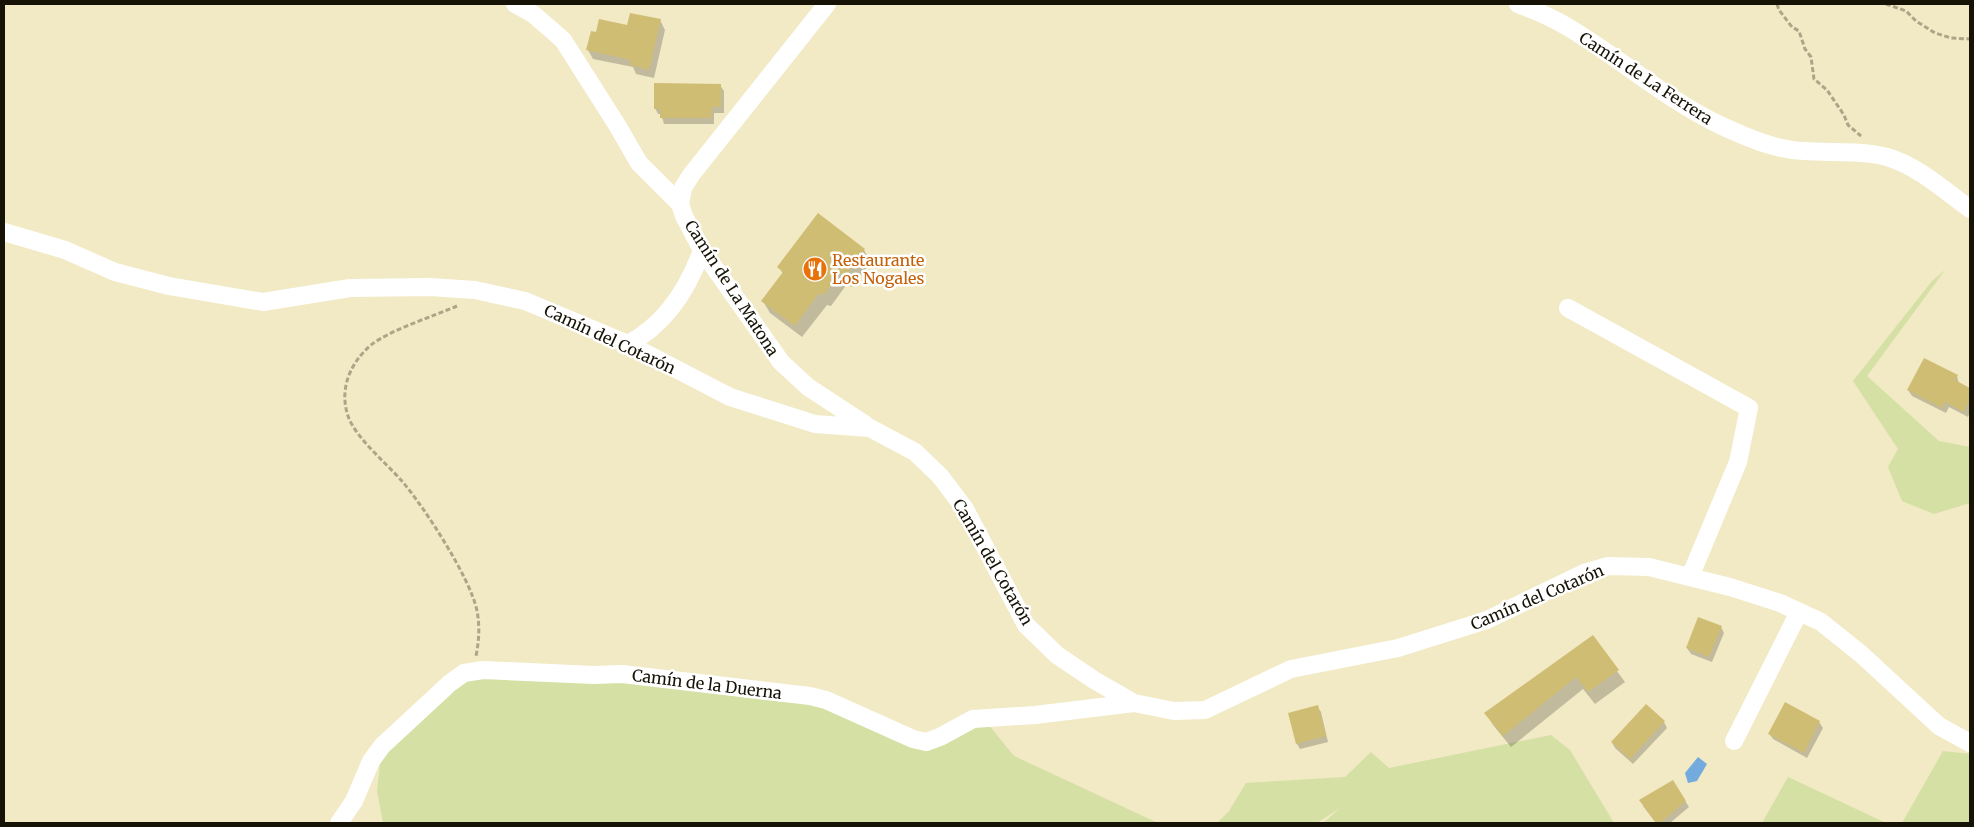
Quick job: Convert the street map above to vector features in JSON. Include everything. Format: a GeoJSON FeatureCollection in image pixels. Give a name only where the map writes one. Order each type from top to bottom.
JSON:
{"type":"FeatureCollection","features":[{"type":"Feature","properties":{"kind":"street"},"geometry":{"type":"LineString","coordinates":[[516,4],[545,23],[563,40],[613,117],[639,163],[680,204]]}},
{"type":"Feature","properties":{"kind":"street","name":"Camín de La Matona"},"geometry":{"type":"LineString","coordinates":[[826,4],[691,175],[683,188],[680,204],[684,216],[702,250],[780,362],[808,387],[870,428]]}},
{"type":"Feature","properties":{"kind":"street","name":"Camín de La Ferrera"},"geometry":{"type":"LineString","coordinates":[[1518,4],[1565,25],[1686,106],[1721,126],[1767,145],[1785,149],[1862,152],[1889,158],[1907,165],[1970,209]]}},
{"type":"Feature","properties":{"kind":"street","name":"Camín del Cotarón"},"geometry":{"type":"LineString","coordinates":[[4,232],[65,250],[116,272],[169,286],[263,302],[350,288],[475,290],[525,301],[628,344],[730,398],[815,424],[870,428],[915,452],[940,476],[965,509],[1026,625],[1057,655],[1094,680],[1134,703],[1174,711],[1205,710],[1291,669],[1398,648],[1487,620],[1584,574],[1608,566],[1649,567],[1772,600],[1821,622],[1861,654],[1939,726],[1970,743]]}},
{"type":"Feature","properties":{"kind":"street"},"geometry":{"type":"LineString","coordinates":[[628,344],[644,335],[674,305],[695,270],[702,250]]}},
{"type":"Feature","properties":{"kind":"street"},"geometry":{"type":"LineString","coordinates":[[1568,308],[1749,408],[1738,462],[1690,577]]}},
{"type":"Feature","properties":{"kind":"street"},"geometry":{"type":"LineString","coordinates":[[1734,741],[1799,612]]}},
{"type":"Feature","properties":{"kind":"street","name":"Camín de la Duerna"},"geometry":{"type":"LineString","coordinates":[[338,823],[354,801],[371,761],[382,746],[450,684],[464,673],[474,671],[594,675],[622,674],[810,696],[826,700],[913,739],[926,742],[940,737],[973,719],[1035,715],[1134,703]]}},
{"type":"Feature","properties":{"kind":"path"},"geometry":{"type":"LineString","coordinates":[[1777,4],[1779,10],[1792,26],[1799,31],[1805,49],[1811,57],[1814,79],[1827,90],[1844,115]]}},
{"type":"Feature","properties":{"kind":"path"},"geometry":{"type":"LineString","coordinates":[[1886,4],[1906,12],[1935,33],[1950,38],[1970,39]]}},
{"type":"Feature","properties":{"kind":"path"},"geometry":{"type":"LineString","coordinates":[[474,671],[479,627],[476,608],[466,580],[430,520],[403,482],[355,430],[348,416],[345,401],[346,378],[357,359],[372,344],[388,335],[460,305],[475,290]]}},
{"type":"Feature","properties":{"kind":"green space"},"geometry":{"type":"Polygon","coordinates":[[[1945,270],[1867,376],[1939,441],[1970,447],[1970,503],[1934,514],[1902,501],[1888,467],[1898,449],[1853,381],[1932,281],[1945,270]]]}},
{"type":"Feature","properties":{"kind":"green space"},"geometry":{"type":"Polygon","coordinates":[[[483,670],[810,696],[926,742],[929,751],[983,718],[1014,756],[1158,823],[383,823],[377,791],[382,746],[450,683],[483,670]]]}},
{"type":"Feature","properties":{"kind":"green space"},"geometry":{"type":"Polygon","coordinates":[[[1551,735],[1570,750],[1614,823],[1323,823],[1340,808],[1317,823],[1217,823],[1229,811],[1246,783],[1345,777],[1371,752],[1389,768],[1551,735]]]}},
{"type":"Feature","properties":{"kind":"green space"},"geometry":{"type":"Polygon","coordinates":[[[1943,751],[1970,754],[1970,823],[1902,823],[1943,751]]]}},
{"type":"Feature","properties":{"kind":"green space"},"geometry":{"type":"Polygon","coordinates":[[[1788,777],[1886,823],[1762,823],[1788,777]]]}},
{"type":"Feature","properties":{"kind":"water"},"geometry":{"type":"Polygon","coordinates":[[[1698,757],[1707,764],[1697,781],[1688,783],[1685,773],[1698,757]]]}},
{"type":"Feature","properties":{"kind":"building"},"geometry":{"type":"Polygon","coordinates":[[[630,13],[661,19],[649,70],[630,65],[631,60],[586,50],[591,31],[596,32],[599,19],[627,25],[630,13]]]}},
{"type":"Feature","properties":{"kind":"building"},"geometry":{"type":"Polygon","coordinates":[[[654,83],[721,84],[721,107],[712,107],[711,118],[660,118],[660,109],[654,109],[654,83]]]}},
{"type":"Feature","properties":{"kind":"building","name":"Restaurante Los Nogales"},"geometry":{"type":"Polygon","coordinates":[[[818,213],[865,249],[845,276],[840,273],[824,295],[819,293],[795,326],[761,301],[783,272],[777,267],[818,213]]]}},
{"type":"Feature","properties":{"kind":"building"},"geometry":{"type":"Polygon","coordinates":[[[1924,358],[1958,375],[1955,380],[1970,388],[1970,400],[1964,412],[1945,402],[1942,408],[1907,390],[1924,358]]]}},
{"type":"Feature","properties":{"kind":"building"},"geometry":{"type":"Polygon","coordinates":[[[1698,617],[1722,626],[1709,657],[1686,648],[1698,617]]]}},
{"type":"Feature","properties":{"kind":"building"},"geometry":{"type":"Polygon","coordinates":[[[1593,635],[1619,670],[1588,692],[1576,677],[1503,736],[1484,713],[1593,635]]]}},
{"type":"Feature","properties":{"kind":"building"},"geometry":{"type":"Polygon","coordinates":[[[1785,702],[1820,721],[1804,753],[1768,734],[1785,702]]]}},
{"type":"Feature","properties":{"kind":"building"},"geometry":{"type":"Polygon","coordinates":[[[1646,704],[1665,721],[1630,759],[1611,742],[1646,704]]]}},
{"type":"Feature","properties":{"kind":"building"},"geometry":{"type":"Polygon","coordinates":[[[1318,705],[1326,736],[1296,744],[1288,713],[1318,705]]]}},
{"type":"Feature","properties":{"kind":"building"},"geometry":{"type":"Polygon","coordinates":[[[1673,780],[1686,801],[1660,823],[1656,823],[1639,800],[1673,780]]]}},
{"type":"Feature","properties":{"kind":"place","name":"Restaurante Los Nogales"},"geometry":{"type":"Point","coordinates":[815,269]}}]}
